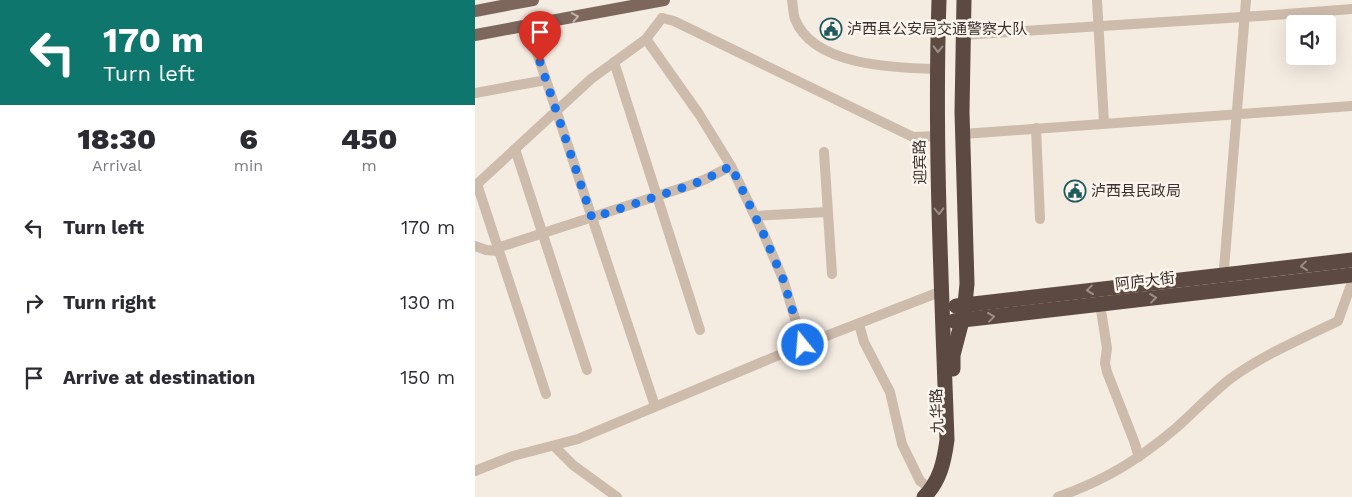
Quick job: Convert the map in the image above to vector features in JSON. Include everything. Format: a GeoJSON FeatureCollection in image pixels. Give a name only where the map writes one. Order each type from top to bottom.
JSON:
{"type":"FeatureCollection","features":[{"type":"Feature","properties":{"kind":"highway","name":"迎宾路"},"geometry":{"type":"LineString","coordinates":[[939,0],[937,136],[943,315]]}},
{"type":"Feature","properties":{"kind":"highway"},"geometry":{"type":"LineString","coordinates":[[962,320],[967,273],[963,134],[964,0]]}},
{"type":"Feature","properties":{"kind":"highway"},"geometry":{"type":"LineString","coordinates":[[943,315],[965,305],[1223,282],[1352,260]]}},
{"type":"Feature","properties":{"kind":"highway","name":"阿庐大街"},"geometry":{"type":"LineString","coordinates":[[943,315],[962,320],[1100,304],[1223,282],[1352,275]]}},
{"type":"Feature","properties":{"kind":"highway","name":"九华路"},"geometry":{"type":"LineString","coordinates":[[931,494],[942,467],[947,440],[943,315]]}},
{"type":"Feature","properties":{"kind":"highway","name":"九华路"},"geometry":{"type":"LineString","coordinates":[[931,494],[947,480],[954,452],[953,355],[962,320]]}},
{"type":"Feature","properties":{"kind":"main road"},"geometry":{"type":"LineString","coordinates":[[475,11],[533,0]]}},
{"type":"Feature","properties":{"kind":"main road"},"geometry":{"type":"LineString","coordinates":[[475,35],[661,1]]}},
{"type":"Feature","properties":{"kind":"street"},"geometry":{"type":"LineString","coordinates":[[792,0],[794,17],[797,24],[815,45],[842,57],[860,62],[902,68],[937,69]]}},
{"type":"Feature","properties":{"kind":"street"},"geometry":{"type":"LineString","coordinates":[[1097,0],[1104,123]]}},
{"type":"Feature","properties":{"kind":"street"},"geometry":{"type":"LineString","coordinates":[[1223,282],[1246,0]]}},
{"type":"Feature","properties":{"kind":"street"},"geometry":{"type":"LineString","coordinates":[[546,394],[476,185],[591,79],[646,39],[662,18],[661,1]]}},
{"type":"Feature","properties":{"kind":"street"},"geometry":{"type":"LineString","coordinates":[[963,35],[1352,9]]}},
{"type":"Feature","properties":{"kind":"street"},"geometry":{"type":"LineString","coordinates":[[662,18],[674,21],[913,137],[937,136]]}},
{"type":"Feature","properties":{"kind":"street"},"geometry":{"type":"LineString","coordinates":[[528,26],[655,406]]}},
{"type":"Feature","properties":{"kind":"street"},"geometry":{"type":"LineString","coordinates":[[646,39],[708,127],[731,166],[783,279],[803,345]]}},
{"type":"Feature","properties":{"kind":"street"},"geometry":{"type":"LineString","coordinates":[[614,62],[700,330]]}},
{"type":"Feature","properties":{"kind":"street"},"geometry":{"type":"LineString","coordinates":[[475,92],[546,80]]}},
{"type":"Feature","properties":{"kind":"street"},"geometry":{"type":"LineString","coordinates":[[963,134],[1352,106]]}},
{"type":"Feature","properties":{"kind":"street"},"geometry":{"type":"LineString","coordinates":[[1036,128],[1039,219]]}},
{"type":"Feature","properties":{"kind":"street"},"geometry":{"type":"LineString","coordinates":[[515,149],[587,370]]}},
{"type":"Feature","properties":{"kind":"street"},"geometry":{"type":"LineString","coordinates":[[824,152],[832,274]]}},
{"type":"Feature","properties":{"kind":"street"},"geometry":{"type":"LineString","coordinates":[[475,246],[486,250],[497,250],[658,197],[699,182],[731,166]]}},
{"type":"Feature","properties":{"kind":"street"},"geometry":{"type":"LineString","coordinates":[[755,216],[827,212]]}},
{"type":"Feature","properties":{"kind":"street"},"geometry":{"type":"LineString","coordinates":[[1058,497],[1098,481],[1139,457],[1243,370],[1338,321],[1352,282]]}},
{"type":"Feature","properties":{"kind":"street"},"geometry":{"type":"LineString","coordinates":[[475,471],[513,456],[578,439],[803,345],[942,292]]}},
{"type":"Feature","properties":{"kind":"street"},"geometry":{"type":"LineString","coordinates":[[1100,304],[1107,348],[1105,363],[1107,372],[1139,457]]}},
{"type":"Feature","properties":{"kind":"street"},"geometry":{"type":"LineString","coordinates":[[859,324],[864,342],[890,392],[902,444],[920,481],[931,494]]}},
{"type":"Feature","properties":{"kind":"street"},"geometry":{"type":"LineString","coordinates":[[553,446],[573,465],[617,497]]}},
{"type":"Feature","properties":{"kind":"place","name":"泸西县公安局交通警察大队"},"geometry":{"type":"Point","coordinates":[831,29]}},
{"type":"Feature","properties":{"kind":"place","name":"泸西县民政局"},"geometry":{"type":"Point","coordinates":[1075,191]}},
{"type":"Feature","properties":{"kind":"route"},"geometry":{"type":"LineString","coordinates":[[540,62],[592,218],[691,185],[731,166],[783,279],[803,345]]}}]}
